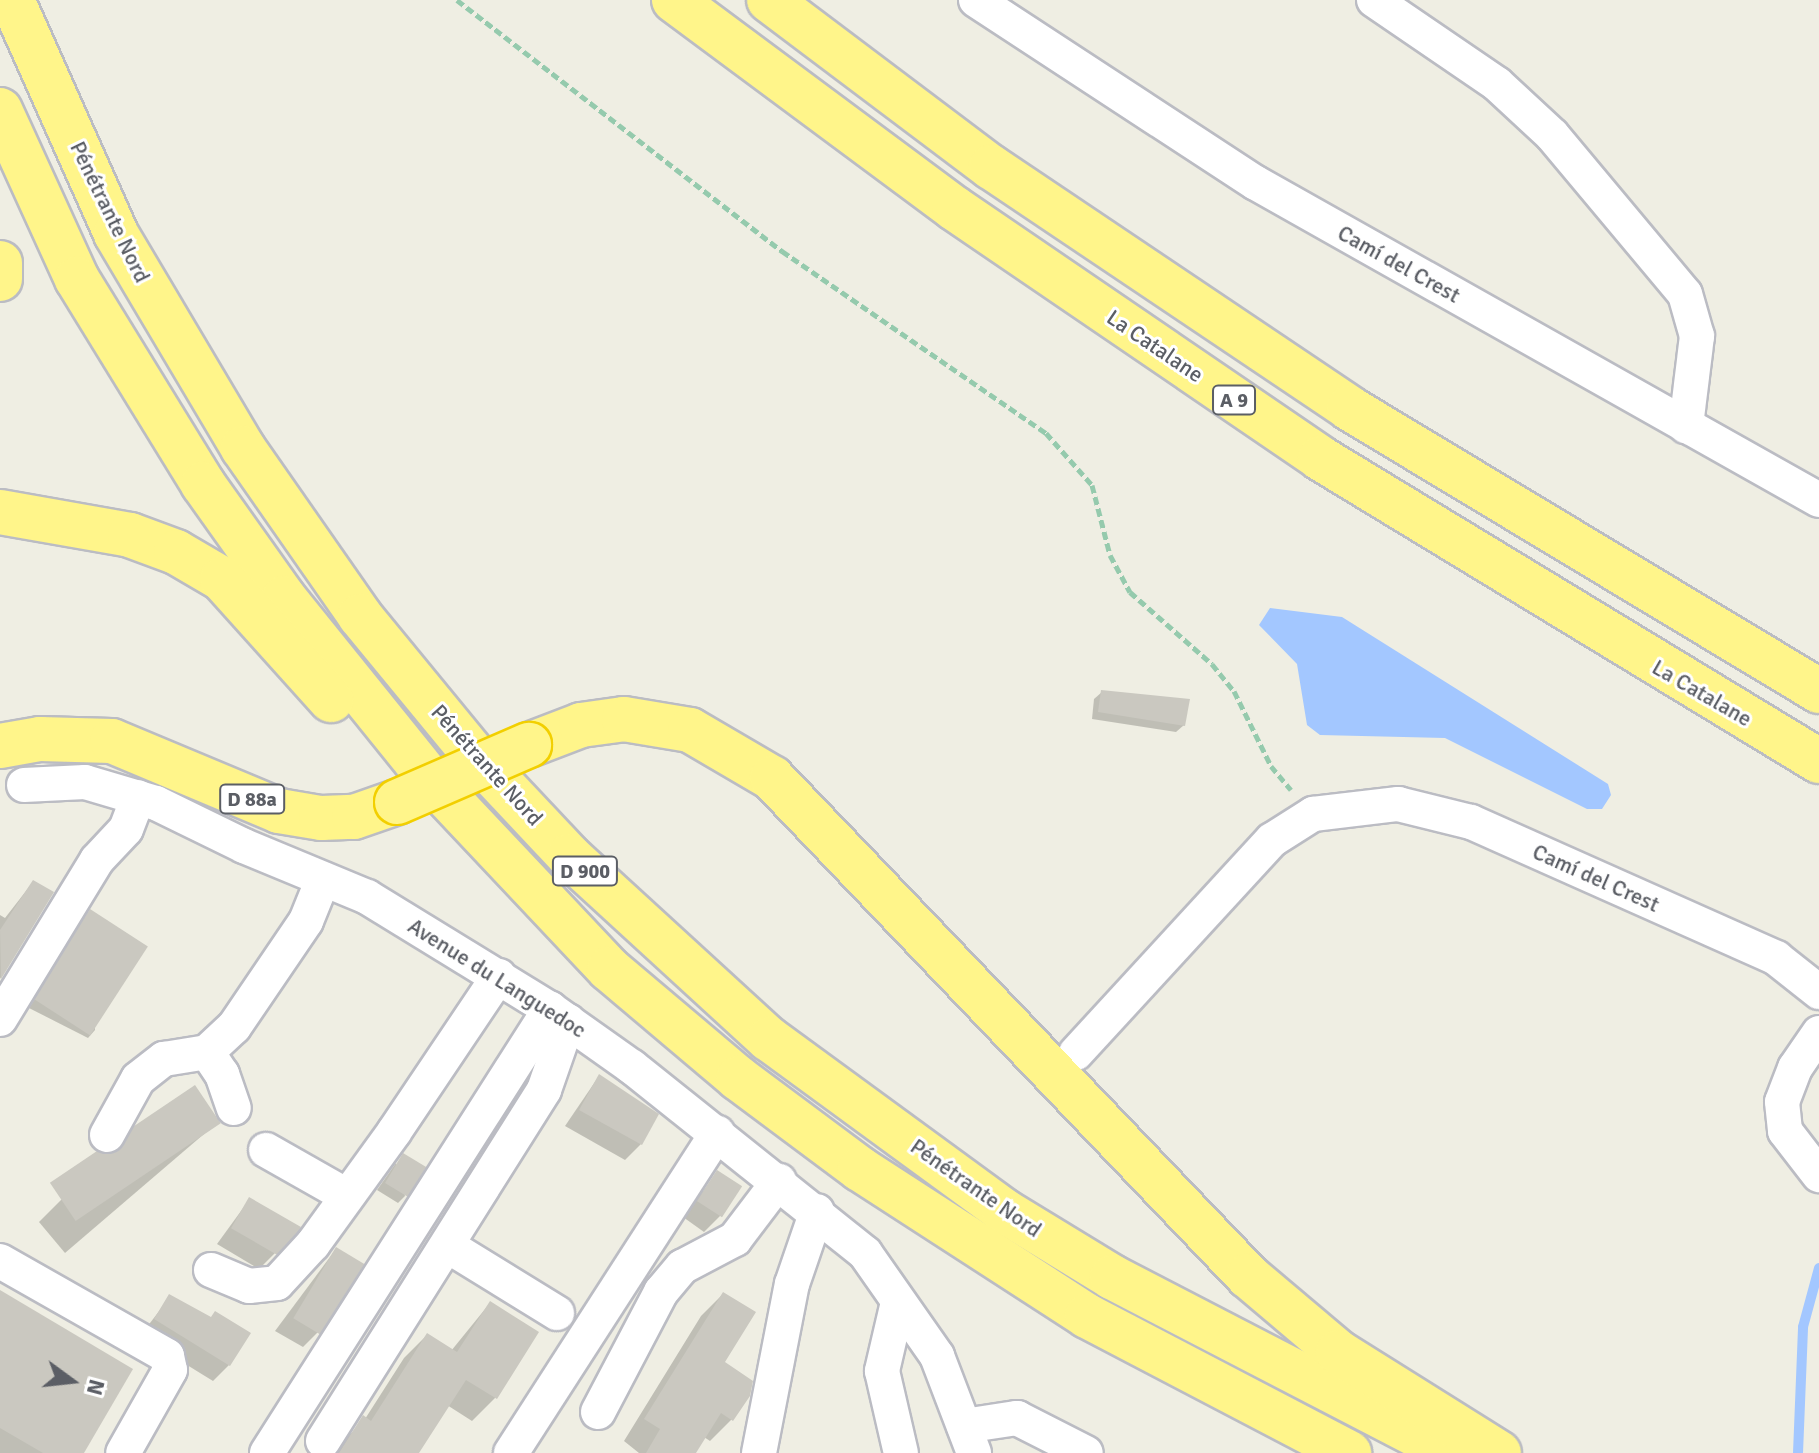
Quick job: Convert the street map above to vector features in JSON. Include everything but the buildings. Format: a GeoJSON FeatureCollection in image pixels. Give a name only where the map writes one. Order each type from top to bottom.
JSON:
{"type":"FeatureCollection","features":[{"type":"Feature","properties":{"kind":"highway","name":"Pénétrante Nord"},"geometry":{"type":"LineString","coordinates":[[12,0],[116,234],[243,448],[360,616],[476,757],[569,856],[769,1039],[1004,1211],[1112,1277],[1452,1453]]}},
{"type":"Feature","properties":{"kind":"highway","name":"La Catalane"},"geometry":{"type":"LineString","coordinates":[[674,0],[954,208],[1320,458],[1819,761]]}},
{"type":"Feature","properties":{"kind":"highway"},"geometry":{"type":"LineString","coordinates":[[769,0],[991,167],[1349,408],[1819,691]]}},
{"type":"Feature","properties":{"kind":"highway","name":"Pénétrante Nord"},"geometry":{"type":"LineString","coordinates":[[0,110],[77,279],[203,484],[284,598],[429,778],[609,969],[738,1078],[872,1177],[1087,1316],[1349,1453]]}},
{"type":"Feature","properties":{"kind":"highway"},"geometry":{"type":"LineString","coordinates":[[0,263],[0,279]]}},
{"type":"Feature","properties":{"kind":"highway"},"geometry":{"type":"LineString","coordinates":[[1209,311],[1393,409],[1819,658]]}},
{"type":"Feature","properties":{"kind":"highway"},"geometry":{"type":"LineString","coordinates":[[0,512],[130,535],[176,552],[222,579],[402,777],[609,969]]}},
{"type":"Feature","properties":{"kind":"highway","name":"D 88a"},"geometry":{"type":"LineString","coordinates":[[0,746],[40,739],[112,741],[279,811],[321,818],[354,817],[397,802],[581,725],[624,719],[690,730],[772,778],[789,800],[1248,1276],[1338,1352],[1499,1453]]}},
{"type":"Feature","properties":{"kind":"street"},"geometry":{"type":"LineString","coordinates":[[1374,0],[1497,84],[1552,135],[1685,294],[1697,336],[1686,426]]}},
{"type":"Feature","properties":{"kind":"street","name":"Camí del Crest"},"geometry":{"type":"LineString","coordinates":[[984,5],[1256,183],[1819,500]]}},
{"type":"Feature","properties":{"kind":"street","name":"Avenue du Languedoc"},"geometry":{"type":"LineString","coordinates":[[8,786],[85,782],[138,797],[367,897],[559,1015],[779,1181],[865,1253],[937,1356],[969,1440]]}},
{"type":"Feature","properties":{"kind":"street"},"geometry":{"type":"LineString","coordinates":[[0,1019],[97,860],[126,829],[138,797]]}},
{"type":"Feature","properties":{"kind":"street","name":"Camí del Crest"},"geometry":{"type":"LineString","coordinates":[[1076,1053],[1272,840],[1313,814],[1386,805],[1471,822],[1776,958],[1819,992]]}},
{"type":"Feature","properties":{"kind":"street"},"geometry":{"type":"LineString","coordinates":[[107,1135],[138,1079],[164,1059],[207,1052],[234,1027],[306,921],[323,879]]}},
{"type":"Feature","properties":{"kind":"street"},"geometry":{"type":"LineString","coordinates":[[211,1270],[249,1286],[277,1283],[347,1196],[499,976]]}},
{"type":"Feature","properties":{"kind":"street"},"geometry":{"type":"LineString","coordinates":[[323,1441],[544,1090],[559,1015]]}},
{"type":"Feature","properties":{"kind":"street"},"geometry":{"type":"LineString","coordinates":[[267,1453],[559,1015]]}},
{"type":"Feature","properties":{"kind":"street"},"geometry":{"type":"LineString","coordinates":[[1819,1033],[1795,1068],[1782,1102],[1785,1131],[1819,1175]]}},
{"type":"Feature","properties":{"kind":"street"},"geometry":{"type":"LineString","coordinates":[[207,1052],[222,1074],[234,1108]]}},
{"type":"Feature","properties":{"kind":"street"},"geometry":{"type":"LineString","coordinates":[[511,1453],[717,1133]]}},
{"type":"Feature","properties":{"kind":"street"},"geometry":{"type":"LineString","coordinates":[[266,1150],[347,1196]]}},
{"type":"Feature","properties":{"kind":"street"},"geometry":{"type":"LineString","coordinates":[[598,1412],[661,1292],[682,1267],[735,1239],[779,1181]]}},
{"type":"Feature","properties":{"kind":"street"},"geometry":{"type":"LineString","coordinates":[[759,1453],[792,1284],[817,1211]]}},
{"type":"Feature","properties":{"kind":"street"},"geometry":{"type":"LineString","coordinates":[[448,1246],[557,1313]]}},
{"type":"Feature","properties":{"kind":"street"},"geometry":{"type":"LineString","coordinates":[[0,1261],[167,1356],[170,1370],[123,1453]]}},
{"type":"Feature","properties":{"kind":"street"},"geometry":{"type":"LineString","coordinates":[[898,1302],[882,1371],[901,1453]]}},
{"type":"Feature","properties":{"kind":"street"},"geometry":{"type":"LineString","coordinates":[[969,1440],[1017,1418],[1086,1453]]}},
{"type":"Feature","properties":{"kind":"path"},"geometry":{"type":"LineString","coordinates":[[457,0],[782,251],[1046,433],[1092,485],[1110,555],[1130,592],[1212,664],[1234,691],[1271,766]]}},
{"type":"Feature","properties":{"kind":"water"},"geometry":{"type":"Polygon","coordinates":[[[1270,608],[1342,617],[1608,784],[1611,795],[1602,809],[1587,809],[1445,738],[1320,735],[1307,725],[1297,664],[1259,625],[1270,608]]]}},
{"type":"Feature","properties":{"kind":"waterway"},"geometry":{"type":"LineString","coordinates":[[1798,1453],[1803,1327],[1819,1268]]}}]}
